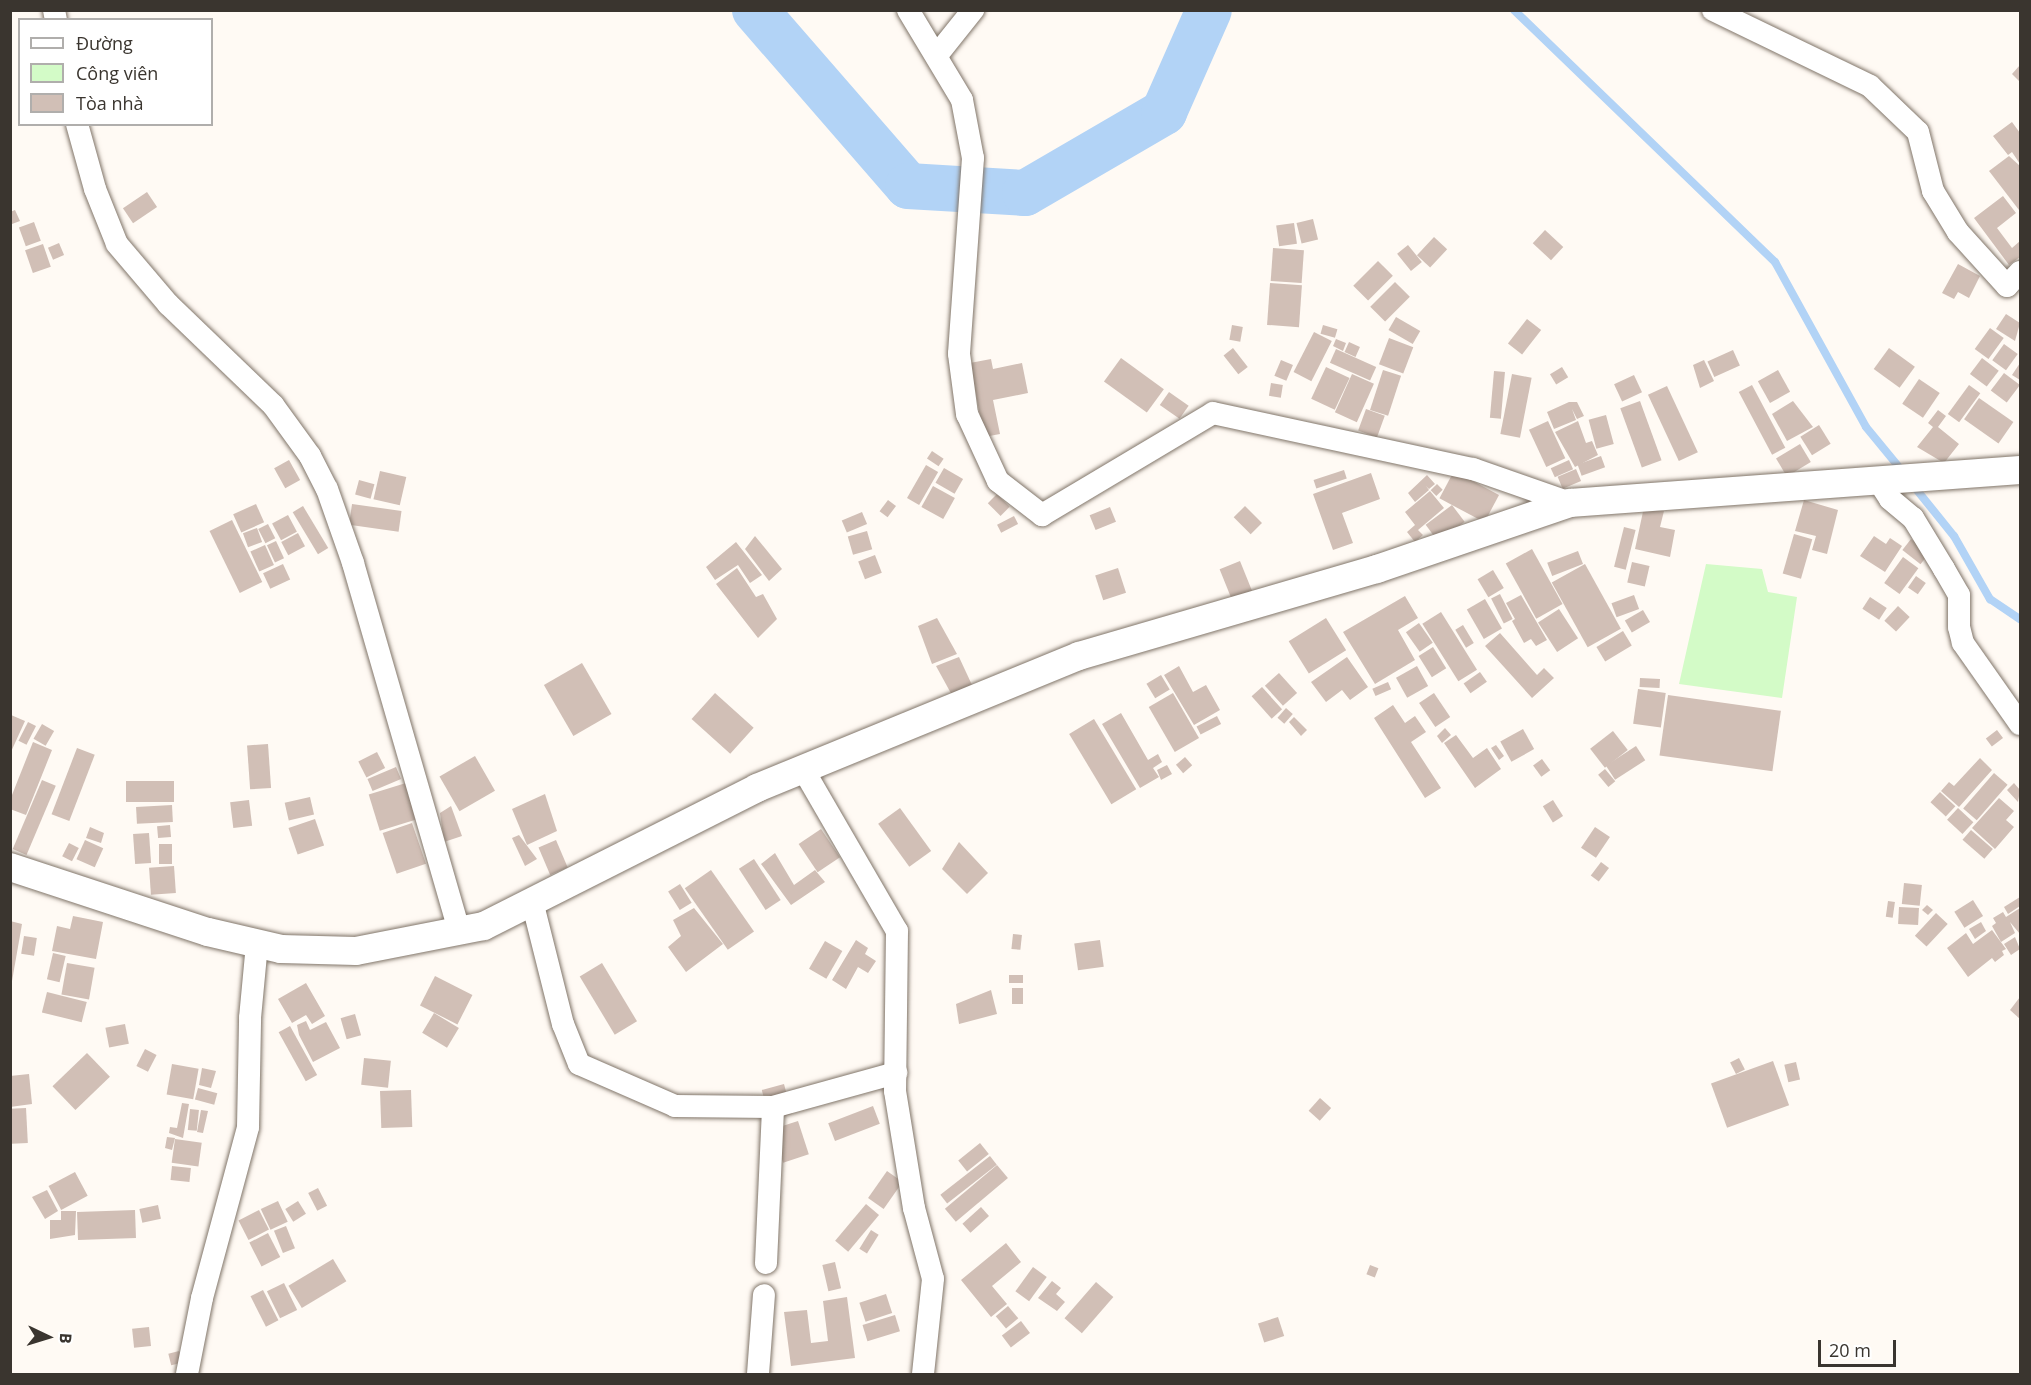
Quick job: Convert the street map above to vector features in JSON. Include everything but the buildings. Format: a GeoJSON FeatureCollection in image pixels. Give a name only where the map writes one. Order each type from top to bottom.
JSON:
{"type":"FeatureCollection","features":[{"type":"Feature","properties":{"kind":"street"},"geometry":{"type":"LineString","coordinates":[[908,10],[938,55],[962,100],[973,158],[970,234],[959,354],[967,414],[998,481],[1042,515],[1213,413],[1473,469],[1570,503]]}},
{"type":"Feature","properties":{"kind":"street"},"geometry":{"type":"LineString","coordinates":[[938,55],[973,10]]}},
{"type":"Feature","properties":{"kind":"street"},"geometry":{"type":"LineString","coordinates":[[1713,10],[1870,86],[1918,132],[1933,191],[1958,232],[2007,286],[2020,272]]}},
{"type":"Feature","properties":{"kind":"street"},"geometry":{"type":"LineString","coordinates":[[78,126],[95,189],[117,244],[168,304],[273,405],[310,456],[327,489],[353,563],[459,930]]}},
{"type":"Feature","properties":{"kind":"street"},"geometry":{"type":"LineString","coordinates":[[10,867],[207,932],[281,949],[356,951],[484,926],[757,788],[1079,656],[1377,569],[1570,503],[1884,482],[2020,470]]}},
{"type":"Feature","properties":{"kind":"street"},"geometry":{"type":"LineString","coordinates":[[1884,482],[1890,499],[1913,518],[1959,595],[1959,627],[1964,643],[2020,723]]}},
{"type":"Feature","properties":{"kind":"street"},"geometry":{"type":"LineString","coordinates":[[803,769],[897,931],[896,1073],[914,1208],[933,1279],[923,1374]]}},
{"type":"Feature","properties":{"kind":"street"},"geometry":{"type":"LineString","coordinates":[[532,901],[563,1024],[579,1064],[675,1106],[773,1107],[896,1073]]}},
{"type":"Feature","properties":{"kind":"street"},"geometry":{"type":"LineString","coordinates":[[187,1374],[202,1298],[248,1127],[250,1018],[257,944]]}},
{"type":"Feature","properties":{"kind":"street"},"geometry":{"type":"LineString","coordinates":[[766,1263],[773,1107]]}},
{"type":"Feature","properties":{"kind":"street"},"geometry":{"type":"LineString","coordinates":[[758,1374],[764,1295]]}},
{"type":"Feature","properties":{"kind":"green space"},"geometry":{"type":"Polygon","coordinates":[[[1706,564],[1762,569],[1768,592],[1797,597],[1782,698],[1679,684],[1706,564]]]}},
{"type":"Feature","properties":{"kind":"waterway"},"geometry":{"type":"LineString","coordinates":[[755,10],[908,186],[1025,193],[1164,112],[1209,10]]}},
{"type":"Feature","properties":{"kind":"waterway"},"geometry":{"type":"LineString","coordinates":[[1514,10],[1775,262],[1866,427],[1903,472]]}},
{"type":"Feature","properties":{"kind":"waterway"},"geometry":{"type":"LineString","coordinates":[[1912,484],[1954,536],[1990,599],[2020,619]]}}]}
